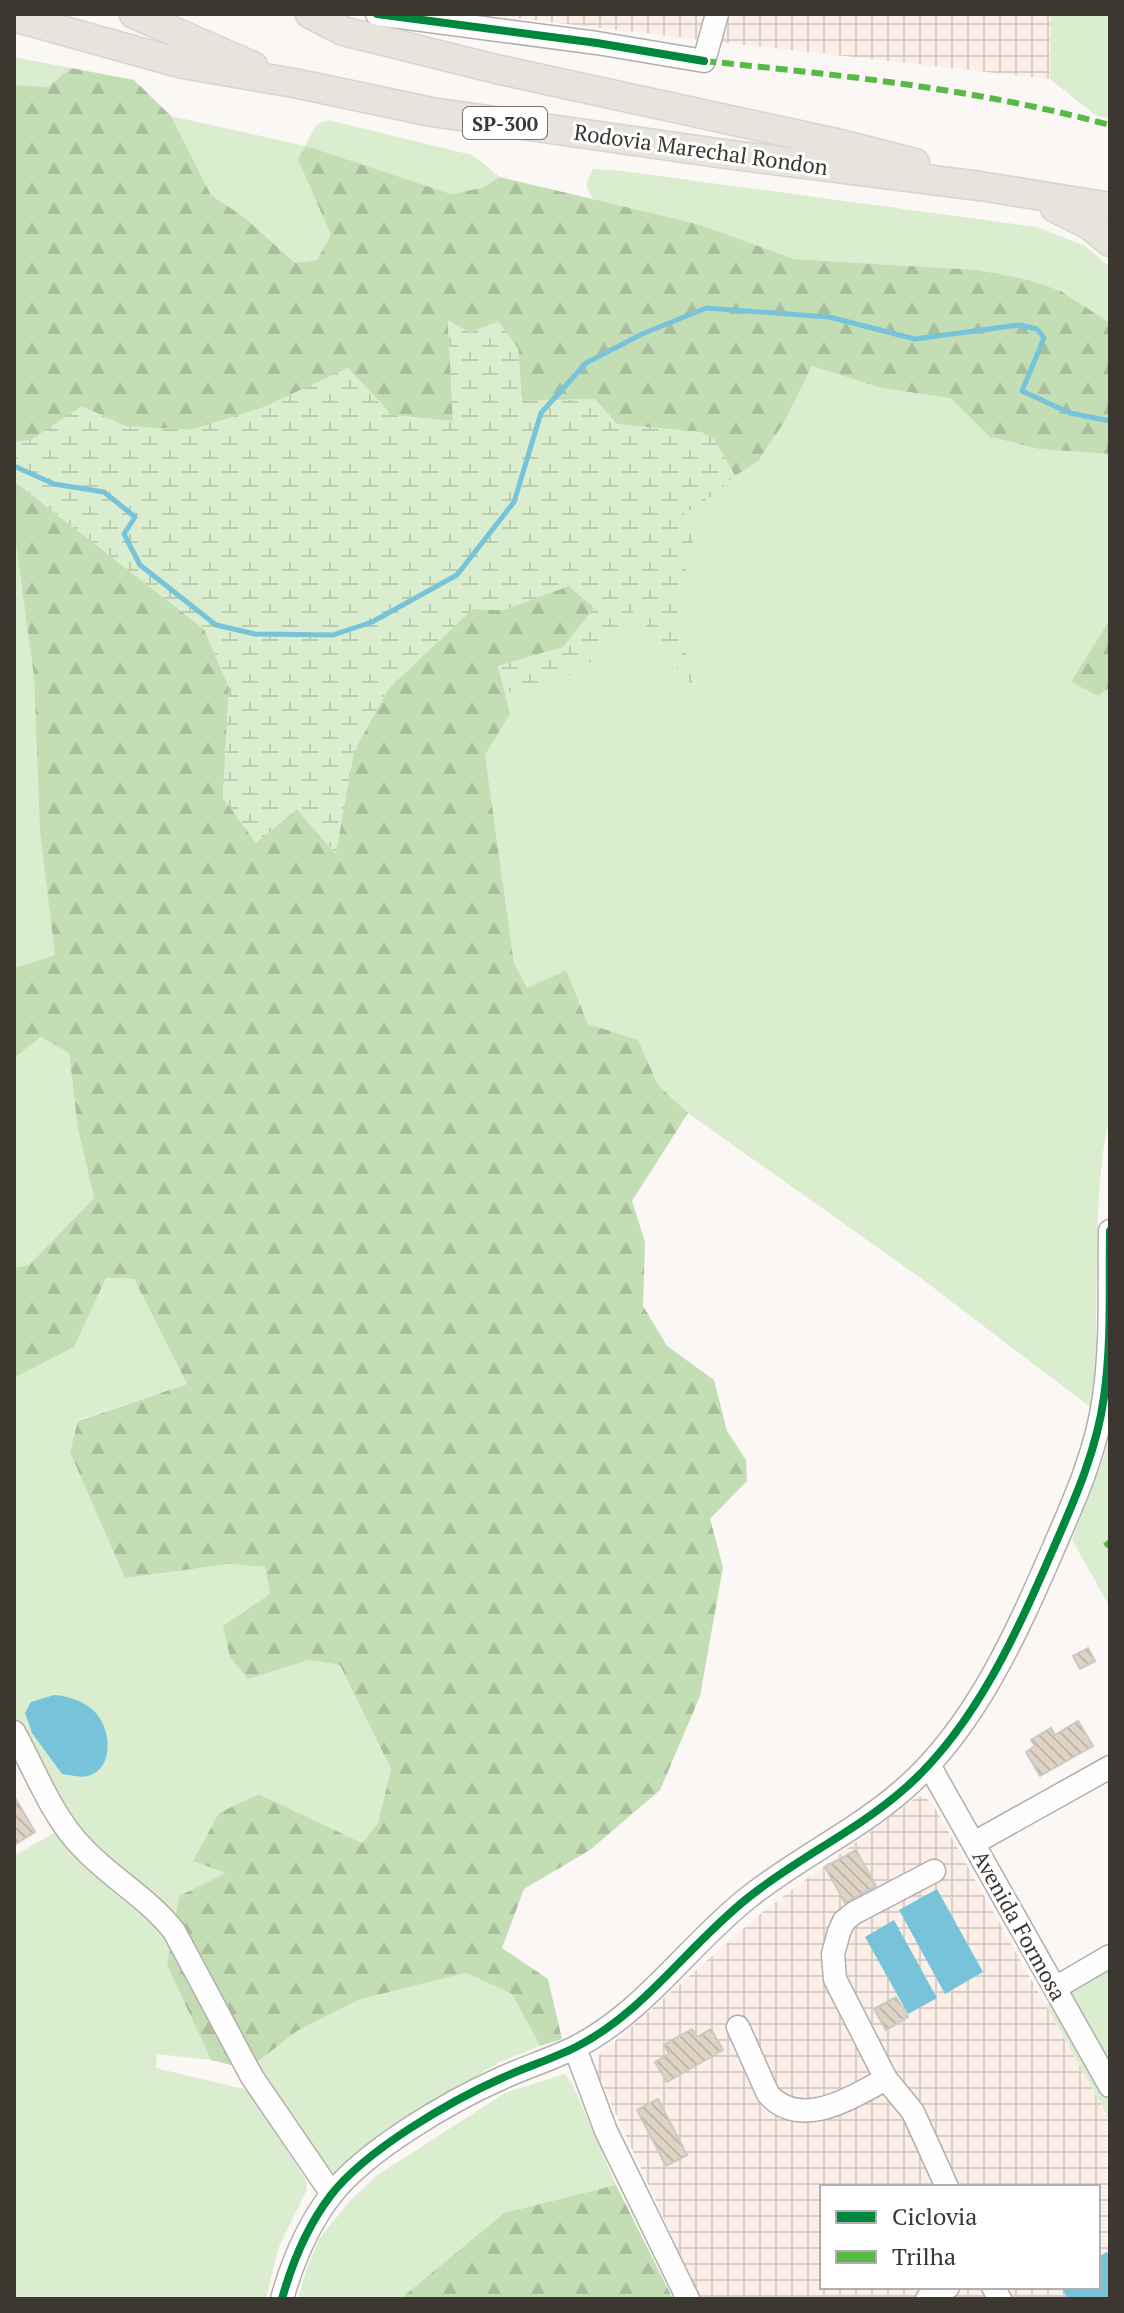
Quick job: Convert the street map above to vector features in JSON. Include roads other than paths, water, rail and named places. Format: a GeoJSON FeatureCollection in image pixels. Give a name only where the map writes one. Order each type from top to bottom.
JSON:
{"type":"FeatureCollection","features":[{"type":"Feature","properties":{"kind":"main road","name":"Rodovia Marechal Rondon"},"geometry":{"type":"LineString","coordinates":[[134,14],[294,83]]}},
{"type":"Feature","properties":{"kind":"main road"},"geometry":{"type":"LineString","coordinates":[[310,14],[343,31],[496,69],[902,159],[1060,210],[1089,225],[1110,242]]}},
{"type":"Feature","properties":{"kind":"main road","name":"Rodovia Marechal Rondon"},"geometry":{"type":"LineString","coordinates":[[14,17],[183,64],[432,112],[993,188],[1110,207]]}},
{"type":"Feature","properties":{"kind":"street"},"geometry":{"type":"LineString","coordinates":[[377,14],[457,20],[704,61],[717,14]]}},
{"type":"Feature","properties":{"kind":"street"},"geometry":{"type":"LineString","coordinates":[[282,2299],[290,2271],[313,2224],[332,2194],[358,2168],[393,2140],[452,2104],[498,2079],[575,2048],[622,2018],[748,1898],[856,1825],[902,1791],[929,1765],[973,1705],[1008,1644],[1075,1499],[1092,1451],[1104,1397],[1110,1231]]}},
{"type":"Feature","properties":{"kind":"street"},"geometry":{"type":"LineString","coordinates":[[14,1732],[64,1825],[81,1847],[158,1911],[174,1931],[252,2077],[332,2194]]}},
{"type":"Feature","properties":{"kind":"street","name":"Avenida Formosa"},"geometry":{"type":"LineString","coordinates":[[929,1765],[1108,2076]]}},
{"type":"Feature","properties":{"kind":"street"},"geometry":{"type":"LineString","coordinates":[[974,1843],[1110,1767]]}},
{"type":"Feature","properties":{"kind":"street"},"geometry":{"type":"LineString","coordinates":[[934,1871],[844,1921],[833,1954],[835,1979],[886,2079],[913,2112],[946,2185]]}},
{"type":"Feature","properties":{"kind":"street"},"geometry":{"type":"LineString","coordinates":[[1055,1988],[1110,1956]]}},
{"type":"Feature","properties":{"kind":"street"},"geometry":{"type":"LineString","coordinates":[[738,2027],[768,2094],[776,2103],[789,2109],[805,2111],[830,2107],[886,2079]]}},
{"type":"Feature","properties":{"kind":"street"},"geometry":{"type":"LineString","coordinates":[[575,2048],[606,2131],[688,2299]]}},
{"type":"Feature","properties":{"kind":"street"},"geometry":{"type":"LineString","coordinates":[[927,2299],[944,2289]]}},
{"type":"Feature","properties":{"kind":"water"},"geometry":{"type":"Polygon","coordinates":[[[54,1695],[86,1705],[100,1719],[108,1747],[103,1765],[97,1772],[78,1777],[62,1774],[32,1733],[25,1713],[31,1702],[54,1695]]]}},
{"type":"Feature","properties":{"kind":"water"},"geometry":{"type":"Polygon","coordinates":[[[937,1889],[983,1972],[945,1994],[899,1910],[937,1889]]]}},
{"type":"Feature","properties":{"kind":"water"},"geometry":{"type":"Polygon","coordinates":[[[894,1920],[937,1998],[908,2014],[865,1937],[894,1920]]]}},
{"type":"Feature","properties":{"kind":"water"},"geometry":{"type":"Polygon","coordinates":[[[1107,2252],[1110,2257],[1110,2299],[1068,2299],[1062,2289],[1100,2289],[1100,2256],[1107,2252]]]}},
{"type":"Feature","properties":{"kind":"waterway"},"geometry":{"type":"LineString","coordinates":[[14,466],[54,484],[104,492],[135,517],[124,534],[140,565],[216,625],[255,634],[333,635],[372,622],[457,575],[514,502],[541,413],[586,363],[642,334],[706,308],[829,317],[915,339],[1019,325],[1037,329],[1044,338],[1022,391],[1070,413],[1110,421]]}}]}
